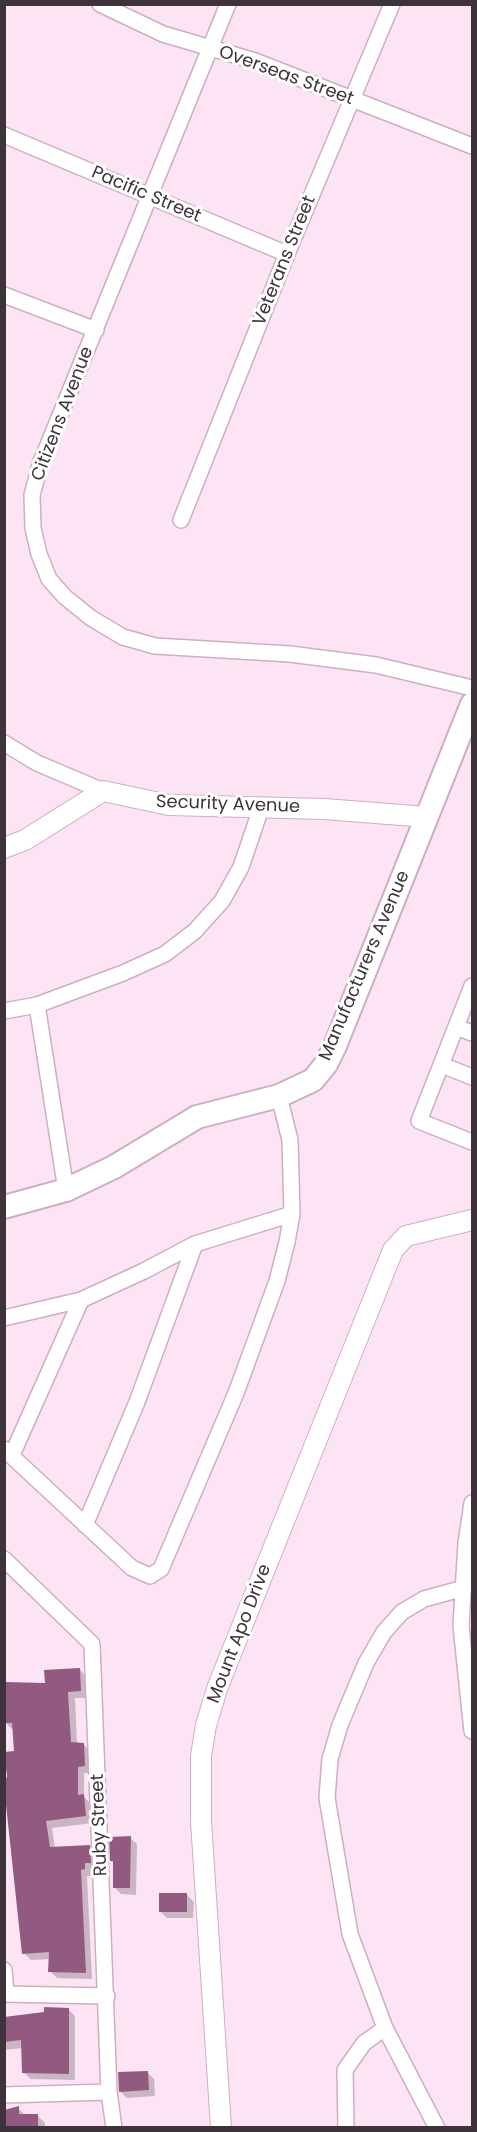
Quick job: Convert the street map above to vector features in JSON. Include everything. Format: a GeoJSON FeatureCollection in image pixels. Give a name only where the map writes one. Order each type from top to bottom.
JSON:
{"type":"FeatureCollection","features":[{"type":"Feature","properties":{"kind":"main road","name":"Manufacturers Avenue"},"geometry":{"type":"LineString","coordinates":[[4,1207],[66,1190],[114,1167],[197,1117],[279,1096],[314,1080],[326,1064],[472,704]]}},
{"type":"Feature","properties":{"kind":"street","name":"Overseas Street"},"geometry":{"type":"LineString","coordinates":[[100,4],[163,34],[255,61],[472,146]]}},
{"type":"Feature","properties":{"kind":"street","name":"Citizens Avenue"},"geometry":{"type":"LineString","coordinates":[[228,4],[41,462],[32,495],[33,528],[39,554],[49,579],[65,597],[91,618],[123,637],[155,646],[339,659],[376,665],[472,688]]}},
{"type":"Feature","properties":{"kind":"street","name":"Veterans Street"},"geometry":{"type":"LineString","coordinates":[[181,520],[287,254],[393,4]]}},
{"type":"Feature","properties":{"kind":"street","name":"Pacific Street"},"geometry":{"type":"LineString","coordinates":[[4,135],[287,254]]}},
{"type":"Feature","properties":{"kind":"street"},"geometry":{"type":"LineString","coordinates":[[4,295],[96,330]]}},
{"type":"Feature","properties":{"kind":"street","name":"Security Avenue"},"geometry":{"type":"LineString","coordinates":[[4,743],[38,763],[103,791],[150,803],[356,811],[427,818]]}},
{"type":"Feature","properties":{"kind":"street"},"geometry":{"type":"LineString","coordinates":[[4,848],[25,840],[103,791]]}},
{"type":"Feature","properties":{"kind":"street"},"geometry":{"type":"LineString","coordinates":[[4,1011],[37,1005],[79,991],[165,954],[195,931],[222,901],[241,867],[261,808]]}},
{"type":"Feature","properties":{"kind":"street"},"geometry":{"type":"LineString","coordinates":[[472,986],[419,1121],[472,1142]]}},
{"type":"Feature","properties":{"kind":"street"},"geometry":{"type":"LineString","coordinates":[[37,1005],[66,1190]]}},
{"type":"Feature","properties":{"kind":"street"},"geometry":{"type":"LineString","coordinates":[[456,1027],[472,1033]]}},
{"type":"Feature","properties":{"kind":"street"},"geometry":{"type":"LineString","coordinates":[[441,1065],[472,1077]]}},
{"type":"Feature","properties":{"kind":"street"},"geometry":{"type":"LineString","coordinates":[[81,1300],[8,1452],[132,1568],[150,1576],[160,1569],[236,1393],[273,1292],[292,1214],[290,1140],[279,1096]]}},
{"type":"Feature","properties":{"kind":"street"},"geometry":{"type":"LineString","coordinates":[[4,1318],[81,1300],[195,1244],[292,1214]]}},
{"type":"Feature","properties":{"kind":"street","name":"Mount Apo Drive"},"geometry":{"type":"LineString","coordinates":[[221,2127],[201,1821],[201,1756],[206,1725],[218,1686],[393,1250],[406,1236],[472,1220]]}},
{"type":"Feature","properties":{"kind":"street"},"geometry":{"type":"LineString","coordinates":[[85,1526],[137,1402],[195,1244]]}},
{"type":"Feature","properties":{"kind":"street"},"geometry":{"type":"LineString","coordinates":[[472,1503],[466,1543],[461,1626],[472,1731]]}},
{"type":"Feature","properties":{"kind":"street","name":"Ruby Street"},"geometry":{"type":"LineString","coordinates":[[5,1559],[92,1644],[109,2092],[114,2127]]}},
{"type":"Feature","properties":{"kind":"street"},"geometry":{"type":"LineString","coordinates":[[437,2127],[386,2028],[350,1934],[327,1798],[330,1759],[340,1725],[366,1663],[384,1632],[402,1612],[424,1599],[464,1588]]}},
{"type":"Feature","properties":{"kind":"street"},"geometry":{"type":"LineString","coordinates":[[4,1970],[5,1994],[107,1996]]}},
{"type":"Feature","properties":{"kind":"street"},"geometry":{"type":"LineString","coordinates":[[346,2127],[345,2070],[364,2043],[386,2028]]}},
{"type":"Feature","properties":{"kind":"street"},"geometry":{"type":"LineString","coordinates":[[4,2096],[109,2092]]}},
{"type":"Feature","properties":{"kind":"building"},"geometry":{"type":"Polygon","coordinates":[[[80,1668],[81,1691],[68,1692],[71,1742],[84,1743],[85,1766],[78,1767],[78,1795],[84,1794],[86,1816],[46,1821],[50,1847],[90,1845],[91,1863],[85,1863],[85,1869],[81,1870],[86,1973],[48,1972],[49,1952],[22,1954],[4,1786],[7,1776],[4,1752],[14,1751],[12,1723],[4,1723],[5,1682],[45,1683],[44,1670],[80,1668]]]}},
{"type":"Feature","properties":{"kind":"building"},"geometry":{"type":"Polygon","coordinates":[[[131,1836],[130,1888],[113,1888],[113,1861],[110,1861],[109,1837],[131,1836]]]}},
{"type":"Feature","properties":{"kind":"building"},"geometry":{"type":"Polygon","coordinates":[[[159,1893],[187,1893],[187,1912],[159,1912],[159,1893]]]}},
{"type":"Feature","properties":{"kind":"building"},"geometry":{"type":"Polygon","coordinates":[[[44,2007],[69,2008],[69,2074],[22,2073],[21,2040],[4,2042],[4,2017],[44,2012],[44,2007]]]}},
{"type":"Feature","properties":{"kind":"building"},"geometry":{"type":"Polygon","coordinates":[[[148,2071],[149,2090],[119,2092],[118,2072],[148,2071]]]}},
{"type":"Feature","properties":{"kind":"building"},"geometry":{"type":"Polygon","coordinates":[[[19,2106],[19,2114],[38,2114],[38,2127],[4,2127],[4,2110],[19,2106]]]}}]}
